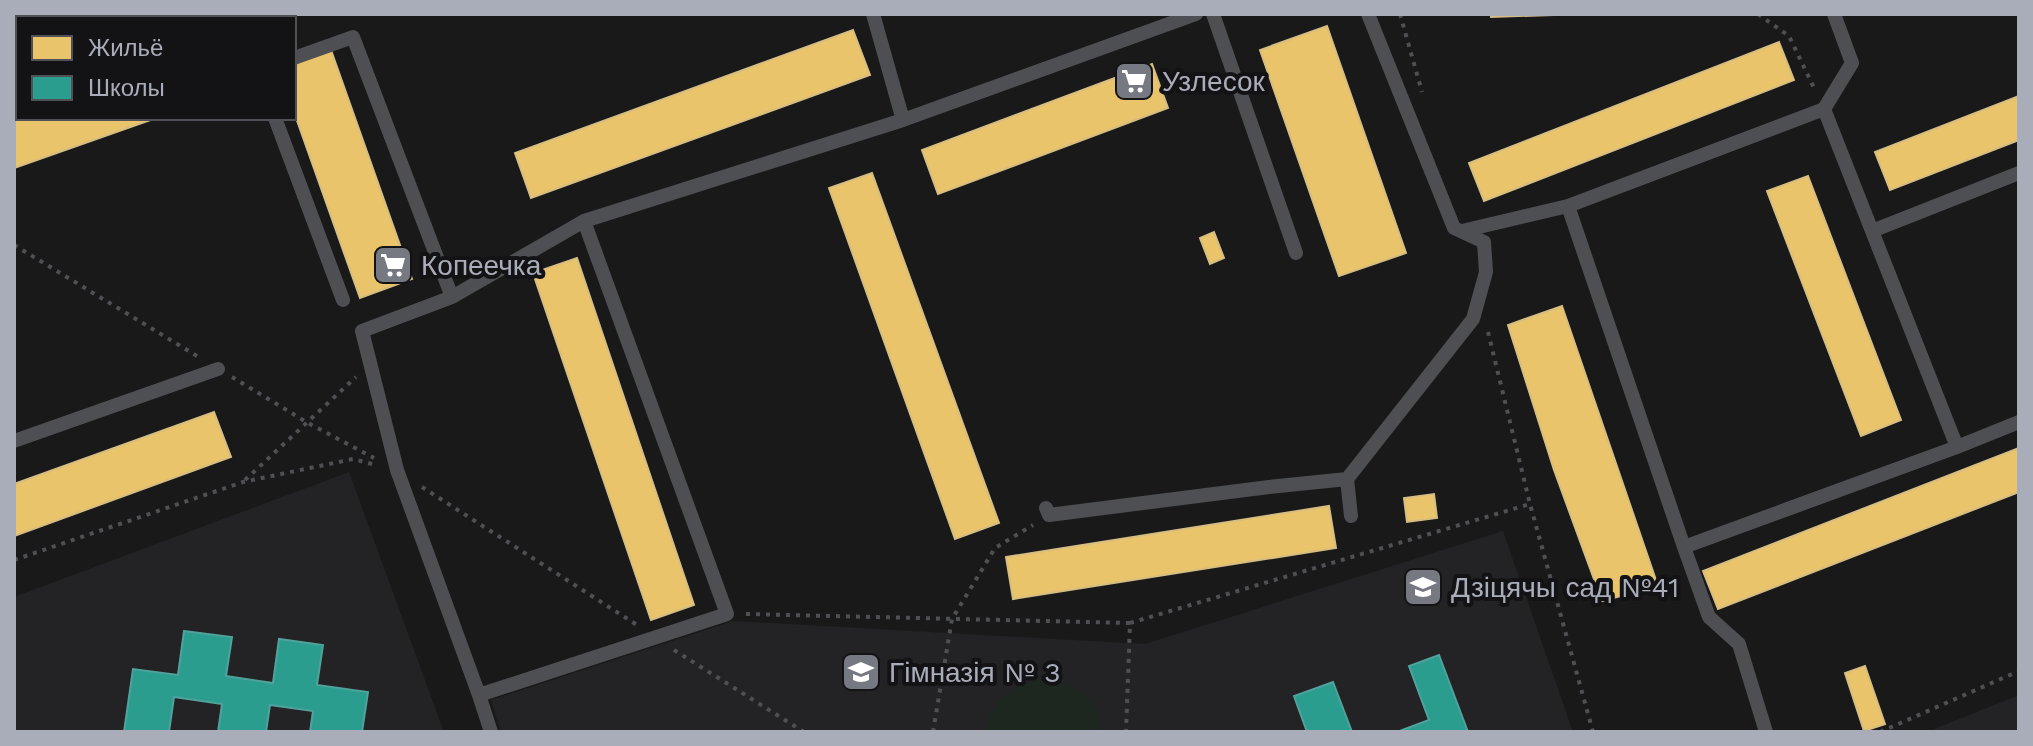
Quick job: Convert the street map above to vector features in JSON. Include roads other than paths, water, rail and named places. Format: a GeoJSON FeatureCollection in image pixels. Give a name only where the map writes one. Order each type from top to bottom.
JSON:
{"type":"FeatureCollection","features":[{"type":"Feature","properties":{"kind":"lane"},"geometry":{"type":"LineString","coordinates":[[873,14],[903,120]]}},
{"type":"Feature","properties":{"kind":"lane"},"geometry":{"type":"LineString","coordinates":[[491,732],[397,470],[362,331],[452,297],[584,221],[903,120],[1196,14]]}},
{"type":"Feature","properties":{"kind":"lane"},"geometry":{"type":"LineString","coordinates":[[1213,14],[1296,253]]}},
{"type":"Feature","properties":{"kind":"lane"},"geometry":{"type":"LineString","coordinates":[[1351,516],[1347,479],[1473,319],[1486,272],[1484,242],[1454,228],[1368,14]]}},
{"type":"Feature","properties":{"kind":"lane"},"geometry":{"type":"LineString","coordinates":[[1462,231],[1568,206],[1824,109],[1852,63],[1834,14]]}},
{"type":"Feature","properties":{"kind":"lane"},"geometry":{"type":"LineString","coordinates":[[296,57],[353,37],[452,297]]}},
{"type":"Feature","properties":{"kind":"lane"},"geometry":{"type":"LineString","coordinates":[[1824,109],[1957,447]]}},
{"type":"Feature","properties":{"kind":"lane"},"geometry":{"type":"LineString","coordinates":[[276,120],[343,300]]}},
{"type":"Feature","properties":{"kind":"lane"},"geometry":{"type":"LineString","coordinates":[[1872,231],[2019,173]]}},
{"type":"Feature","properties":{"kind":"lane"},"geometry":{"type":"LineString","coordinates":[[1568,206],[1709,617],[1739,644],[1766,732]]}},
{"type":"Feature","properties":{"kind":"lane"},"geometry":{"type":"LineString","coordinates":[[479,695],[727,614],[584,221]]}},
{"type":"Feature","properties":{"kind":"lane"},"geometry":{"type":"LineString","coordinates":[[14,441],[218,369]]}},
{"type":"Feature","properties":{"kind":"lane"},"geometry":{"type":"LineString","coordinates":[[1684,547],[2019,422]]}},
{"type":"Feature","properties":{"kind":"lane"},"geometry":{"type":"LineString","coordinates":[[1048,512],[1347,479]]}},
{"type":"Feature","properties":{"kind":"place","name":"Узлесок"},"geometry":{"type":"Point","coordinates":[1134,81]}},
{"type":"Feature","properties":{"kind":"place","name":"Копеечка"},"geometry":{"type":"Point","coordinates":[393,265]}},
{"type":"Feature","properties":{"kind":"place","name":"Дзіцячы сад №41"},"geometry":{"type":"Point","coordinates":[1423,587]}},
{"type":"Feature","properties":{"kind":"place","name":"Гімназія № 3"},"geometry":{"type":"Point","coordinates":[861,672]}}]}
